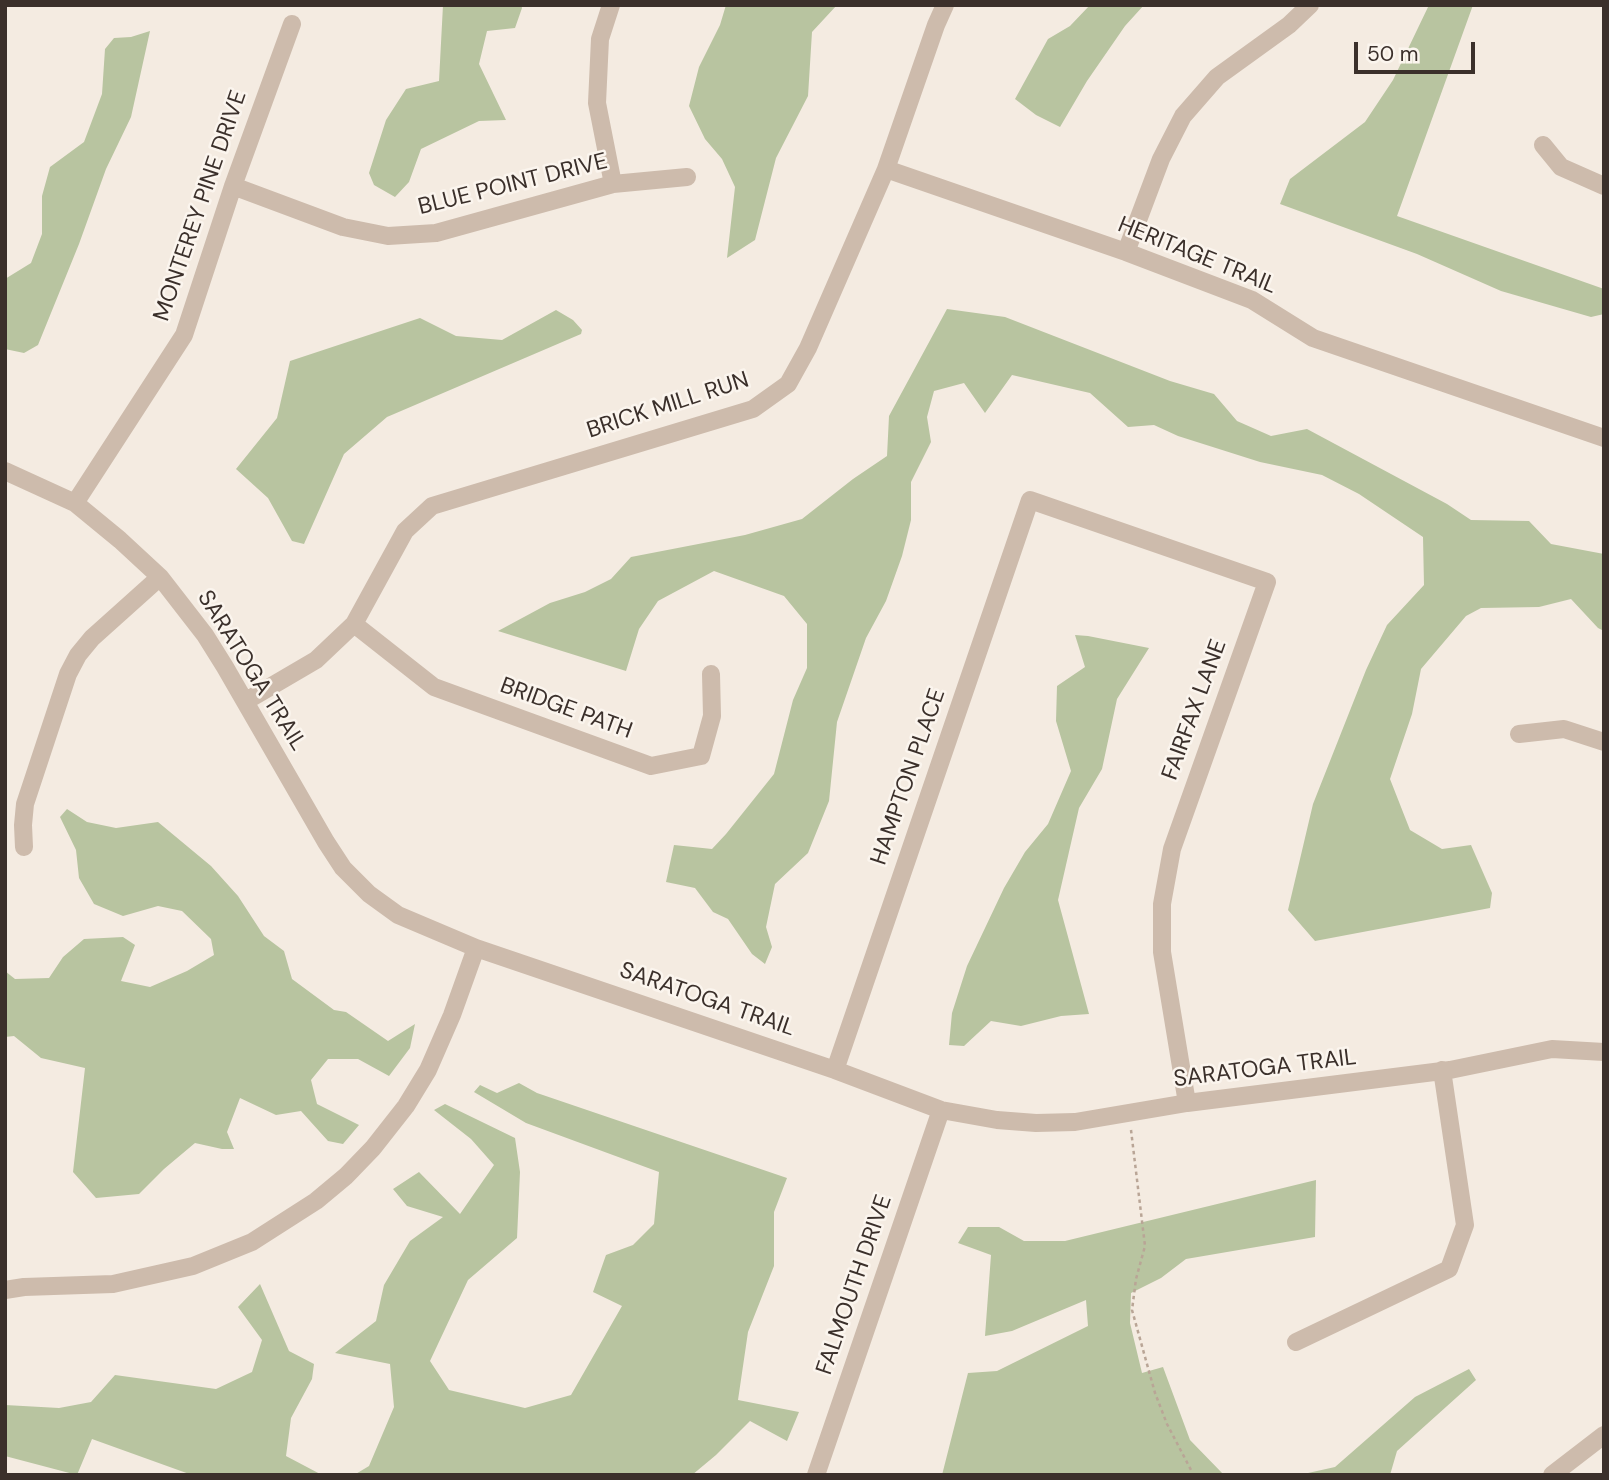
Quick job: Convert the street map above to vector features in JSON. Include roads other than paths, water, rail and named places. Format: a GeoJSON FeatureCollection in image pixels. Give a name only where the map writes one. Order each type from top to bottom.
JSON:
{"type":"FeatureCollection","features":[{"type":"Feature","properties":{"kind":"street"},"geometry":{"type":"LineString","coordinates":[[611,5],[600,38],[597,103],[613,184]]}},
{"type":"Feature","properties":{"kind":"street","name":"BRICK MILL RUN"},"geometry":{"type":"LineString","coordinates":[[246,701],[316,660],[354,624],[405,531],[432,506],[753,409],[788,384],[808,348],[886,169],[945,5]]}},
{"type":"Feature","properties":{"kind":"street"},"geometry":{"type":"LineString","coordinates":[[1126,252],[1161,159],[1182,116],[1217,77],[1289,25],[1310,5]]}},
{"type":"Feature","properties":{"kind":"street","name":"MONTEREY PINE DRIVE"},"geometry":{"type":"LineString","coordinates":[[75,503],[184,335],[233,186],[292,24]]}},
{"type":"Feature","properties":{"kind":"street"},"geometry":{"type":"LineString","coordinates":[[1543,145],[1561,167],[1604,186]]}},
{"type":"Feature","properties":{"kind":"street","name":"HERITAGE TRAIL"},"geometry":{"type":"LineString","coordinates":[[886,169],[1126,252],[1252,300],[1313,338],[1604,438]]}},
{"type":"Feature","properties":{"kind":"street","name":"BLUE POINT DRIVE"},"geometry":{"type":"LineString","coordinates":[[233,186],[343,227],[388,236],[436,233],[613,184],[687,177]]}},
{"type":"Feature","properties":{"kind":"street","name":"SARATOGA TRAIL"},"geometry":{"type":"LineString","coordinates":[[5,471],[75,503],[160,577],[205,635],[343,868],[369,894],[398,915],[476,948],[835,1070],[941,1110],[997,1120],[1075,1122],[1187,1103],[1442,1070],[1552,1049],[1604,1052]]}},
{"type":"Feature","properties":{"kind":"street","name":"HAMPTON PLACE"},"geometry":{"type":"LineString","coordinates":[[835,1070],[1030,500]]}},
{"type":"Feature","properties":{"kind":"street","name":"FAIRFAX LANE"},"geometry":{"type":"LineString","coordinates":[[1030,500],[1267,582],[1172,849],[1162,904],[1162,952],[1187,1103]]}},
{"type":"Feature","properties":{"kind":"street"},"geometry":{"type":"LineString","coordinates":[[24,847],[25,804],[68,674],[78,655],[92,638],[160,577]]}},
{"type":"Feature","properties":{"kind":"street","name":"BRIDGE PATH"},"geometry":{"type":"LineString","coordinates":[[354,624],[434,687],[651,766],[701,756],[712,716],[710,674]]}},
{"type":"Feature","properties":{"kind":"street"},"geometry":{"type":"LineString","coordinates":[[1519,734],[1564,729],[1604,742]]}},
{"type":"Feature","properties":{"kind":"street"},"geometry":{"type":"LineString","coordinates":[[5,1290],[113,1284],[193,1266],[252,1242],[316,1201],[346,1176],[373,1147],[405,1106],[428,1070],[452,1015],[476,948]]}},
{"type":"Feature","properties":{"kind":"street"},"geometry":{"type":"LineString","coordinates":[[1296,1342],[1449,1269],[1465,1225],[1442,1070]]}},
{"type":"Feature","properties":{"kind":"street","name":"FALMOUTH DRIVE"},"geometry":{"type":"LineString","coordinates":[[816,1475],[941,1110]]}},
{"type":"Feature","properties":{"kind":"street"},"geometry":{"type":"LineString","coordinates":[[1552,1475],[1604,1436]]}}]}
